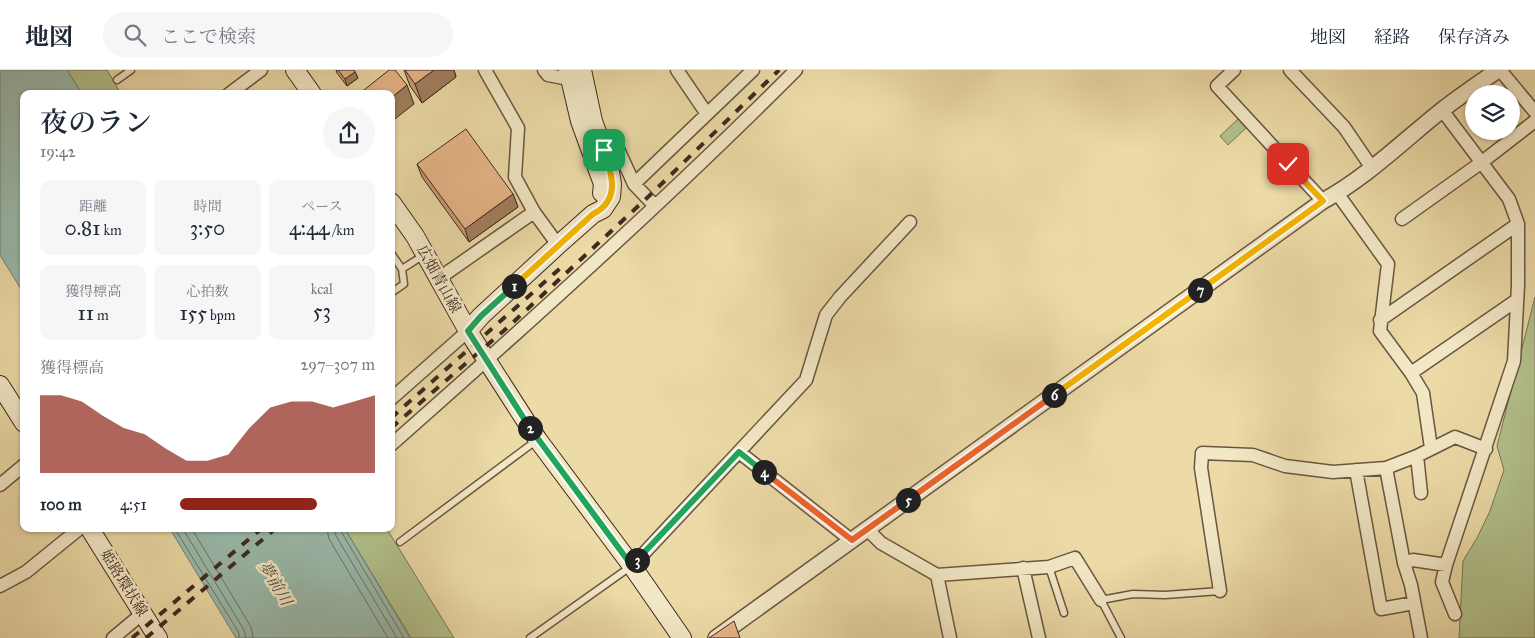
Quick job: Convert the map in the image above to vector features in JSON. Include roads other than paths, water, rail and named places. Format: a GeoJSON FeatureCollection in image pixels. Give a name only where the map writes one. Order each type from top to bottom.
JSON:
{"type":"FeatureCollection","features":[{"type":"Feature","properties":{"kind":"main road"},"geometry":{"type":"LineString","coordinates":[[295,70],[309,90]]}},
{"type":"Feature","properties":{"kind":"main road","name":"広畑青山線"},"geometry":{"type":"LineString","coordinates":[[468,331],[481,316],[593,214],[602,209],[611,198],[612,184],[609,166],[573,73]]}},
{"type":"Feature","properties":{"kind":"main road","name":"広畑青山線"},"geometry":{"type":"LineString","coordinates":[[573,73],[580,121],[603,184],[601,197],[593,214]]}},
{"type":"Feature","properties":{"kind":"main road","name":"広畑青山線"},"geometry":{"type":"LineString","coordinates":[[395,208],[415,236],[468,331],[538,440],[632,566],[682,638]]}},
{"type":"Feature","properties":{"kind":"main road"},"geometry":{"type":"LineString","coordinates":[[0,385],[5,403],[20,419]]}},
{"type":"Feature","properties":{"kind":"main road","name":"姫路環状線"},"geometry":{"type":"LineString","coordinates":[[92,532],[158,638]]}},
{"type":"Feature","properties":{"kind":"street"},"geometry":{"type":"LineString","coordinates":[[234,90],[261,70]]}},
{"type":"Feature","properties":{"kind":"street"},"geometry":{"type":"LineString","coordinates":[[485,70],[518,128],[515,177],[534,212],[558,245]]}},
{"type":"Feature","properties":{"kind":"street"},"geometry":{"type":"LineString","coordinates":[[544,70],[548,75],[573,73]]}},
{"type":"Feature","properties":{"kind":"street"},"geometry":{"type":"LineString","coordinates":[[677,70],[707,114]]}},
{"type":"Feature","properties":{"kind":"street"},"geometry":{"type":"LineString","coordinates":[[634,184],[752,70]]}},
{"type":"Feature","properties":{"kind":"street"},"geometry":{"type":"LineString","coordinates":[[395,441],[487,360],[717,149],[796,70]]}},
{"type":"Feature","properties":{"kind":"street"},"geometry":{"type":"LineString","coordinates":[[1234,70],[1217,86],[1323,201]]}},
{"type":"Feature","properties":{"kind":"street"},"geometry":{"type":"LineString","coordinates":[[1290,70],[1344,127],[1372,168]]}},
{"type":"Feature","properties":{"kind":"street"},"geometry":{"type":"LineString","coordinates":[[716,638],[1323,201],[1372,168],[1442,110],[1499,70],[1535,112]]}},
{"type":"Feature","properties":{"kind":"street"},"geometry":{"type":"LineString","coordinates":[[1442,110],[1509,199],[1518,224],[1518,285],[1514,361],[1442,582],[1455,614]]}},
{"type":"Feature","properties":{"kind":"street"},"geometry":{"type":"LineString","coordinates":[[1402,219],[1482,162],[1535,120]]}},
{"type":"Feature","properties":{"kind":"street"},"geometry":{"type":"LineString","coordinates":[[603,148],[611,145],[618,150],[634,184],[655,206]]}},
{"type":"Feature","properties":{"kind":"street"},"geometry":{"type":"LineString","coordinates":[[1337,193],[1388,264],[1380,331],[1411,373],[1423,393],[1431,448]]}},
{"type":"Feature","properties":{"kind":"street"},"geometry":{"type":"LineString","coordinates":[[438,279],[534,212]]}},
{"type":"Feature","properties":{"kind":"street"},"geometry":{"type":"LineString","coordinates":[[632,566],[806,380],[826,315],[840,296],[910,222]]}},
{"type":"Feature","properties":{"kind":"street"},"geometry":{"type":"LineString","coordinates":[[1380,320],[1518,224]]}},
{"type":"Feature","properties":{"kind":"street"},"geometry":{"type":"LineString","coordinates":[[1411,373],[1517,300]]}},
{"type":"Feature","properties":{"kind":"street"},"geometry":{"type":"LineString","coordinates":[[395,395],[468,331]]}},
{"type":"Feature","properties":{"kind":"street"},"geometry":{"type":"LineString","coordinates":[[1220,591],[1201,468],[1202,453],[1253,455],[1286,466],[1334,472],[1386,468],[1417,456],[1455,437],[1486,448]]}},
{"type":"Feature","properties":{"kind":"street"},"geometry":{"type":"LineString","coordinates":[[739,452],[852,540]]}},
{"type":"Feature","properties":{"kind":"street"},"geometry":{"type":"LineString","coordinates":[[1417,456],[1421,493]]}},
{"type":"Feature","properties":{"kind":"street"},"geometry":{"type":"LineString","coordinates":[[1386,468],[1404,563],[1411,585],[1421,638]]}},
{"type":"Feature","properties":{"kind":"street"},"geometry":{"type":"LineString","coordinates":[[0,485],[20,469]]}},
{"type":"Feature","properties":{"kind":"street"},"geometry":{"type":"LineString","coordinates":[[1356,470],[1381,609],[1414,603]]}},
{"type":"Feature","properties":{"kind":"street"},"geometry":{"type":"LineString","coordinates":[[867,529],[881,544],[937,575],[1049,567],[1075,558],[1101,600]]}},
{"type":"Feature","properties":{"kind":"street"},"geometry":{"type":"LineString","coordinates":[[0,586],[26,572],[75,532]]}},
{"type":"Feature","properties":{"kind":"street"},"geometry":{"type":"LineString","coordinates":[[1404,563],[1413,560],[1446,565]]}},
{"type":"Feature","properties":{"kind":"street"},"geometry":{"type":"LineString","coordinates":[[1023,568],[1039,638]]}},
{"type":"Feature","properties":{"kind":"street"},"geometry":{"type":"LineString","coordinates":[[937,575],[950,638]]}},
{"type":"Feature","properties":{"kind":"street"},"geometry":{"type":"LineString","coordinates":[[114,638],[143,613]]}},
{"type":"Feature","properties":{"kind":"lane"},"geometry":{"type":"LineString","coordinates":[[117,80],[131,70]]}},
{"type":"Feature","properties":{"kind":"lane"},"geometry":{"type":"LineString","coordinates":[[402,269],[425,255]]}},
{"type":"Feature","properties":{"kind":"lane"},"geometry":{"type":"LineString","coordinates":[[395,259],[402,269],[404,284],[395,290]]}},
{"type":"Feature","properties":{"kind":"lane"},"geometry":{"type":"LineString","coordinates":[[400,542],[538,440]]}},
{"type":"Feature","properties":{"kind":"lane"},"geometry":{"type":"LineString","coordinates":[[530,638],[632,566]]}},
{"type":"Feature","properties":{"kind":"lane"},"geometry":{"type":"LineString","coordinates":[[1049,567],[1064,613]]}},
{"type":"Feature","properties":{"kind":"lane"},"geometry":{"type":"LineString","coordinates":[[1121,638],[1101,600],[1133,594],[1165,595],[1220,591]]}},
{"type":"Feature","properties":{"kind":"water"},"geometry":{"type":"Polygon","coordinates":[[[0,70],[67,70],[80,90],[20,90],[20,288],[0,255],[0,70]]]}},
{"type":"Feature","properties":{"kind":"water","name":"夢前川"},"geometry":{"type":"Polygon","coordinates":[[[172,532],[347,532],[410,638],[236,638],[172,532]]]}},
{"type":"Feature","properties":{"kind":"railway"},"geometry":{"type":"LineString","coordinates":[[395,425],[508,327],[649,196],[779,70]]}},
{"type":"Feature","properties":{"kind":"railway"},"geometry":{"type":"LineString","coordinates":[[395,414],[565,264]]}},
{"type":"Feature","properties":{"kind":"railway"},"geometry":{"type":"LineString","coordinates":[[132,638],[257,532]]}},
{"type":"Feature","properties":{"kind":"railway"},"geometry":{"type":"LineString","coordinates":[[146,638],[271,532]]}}]}
